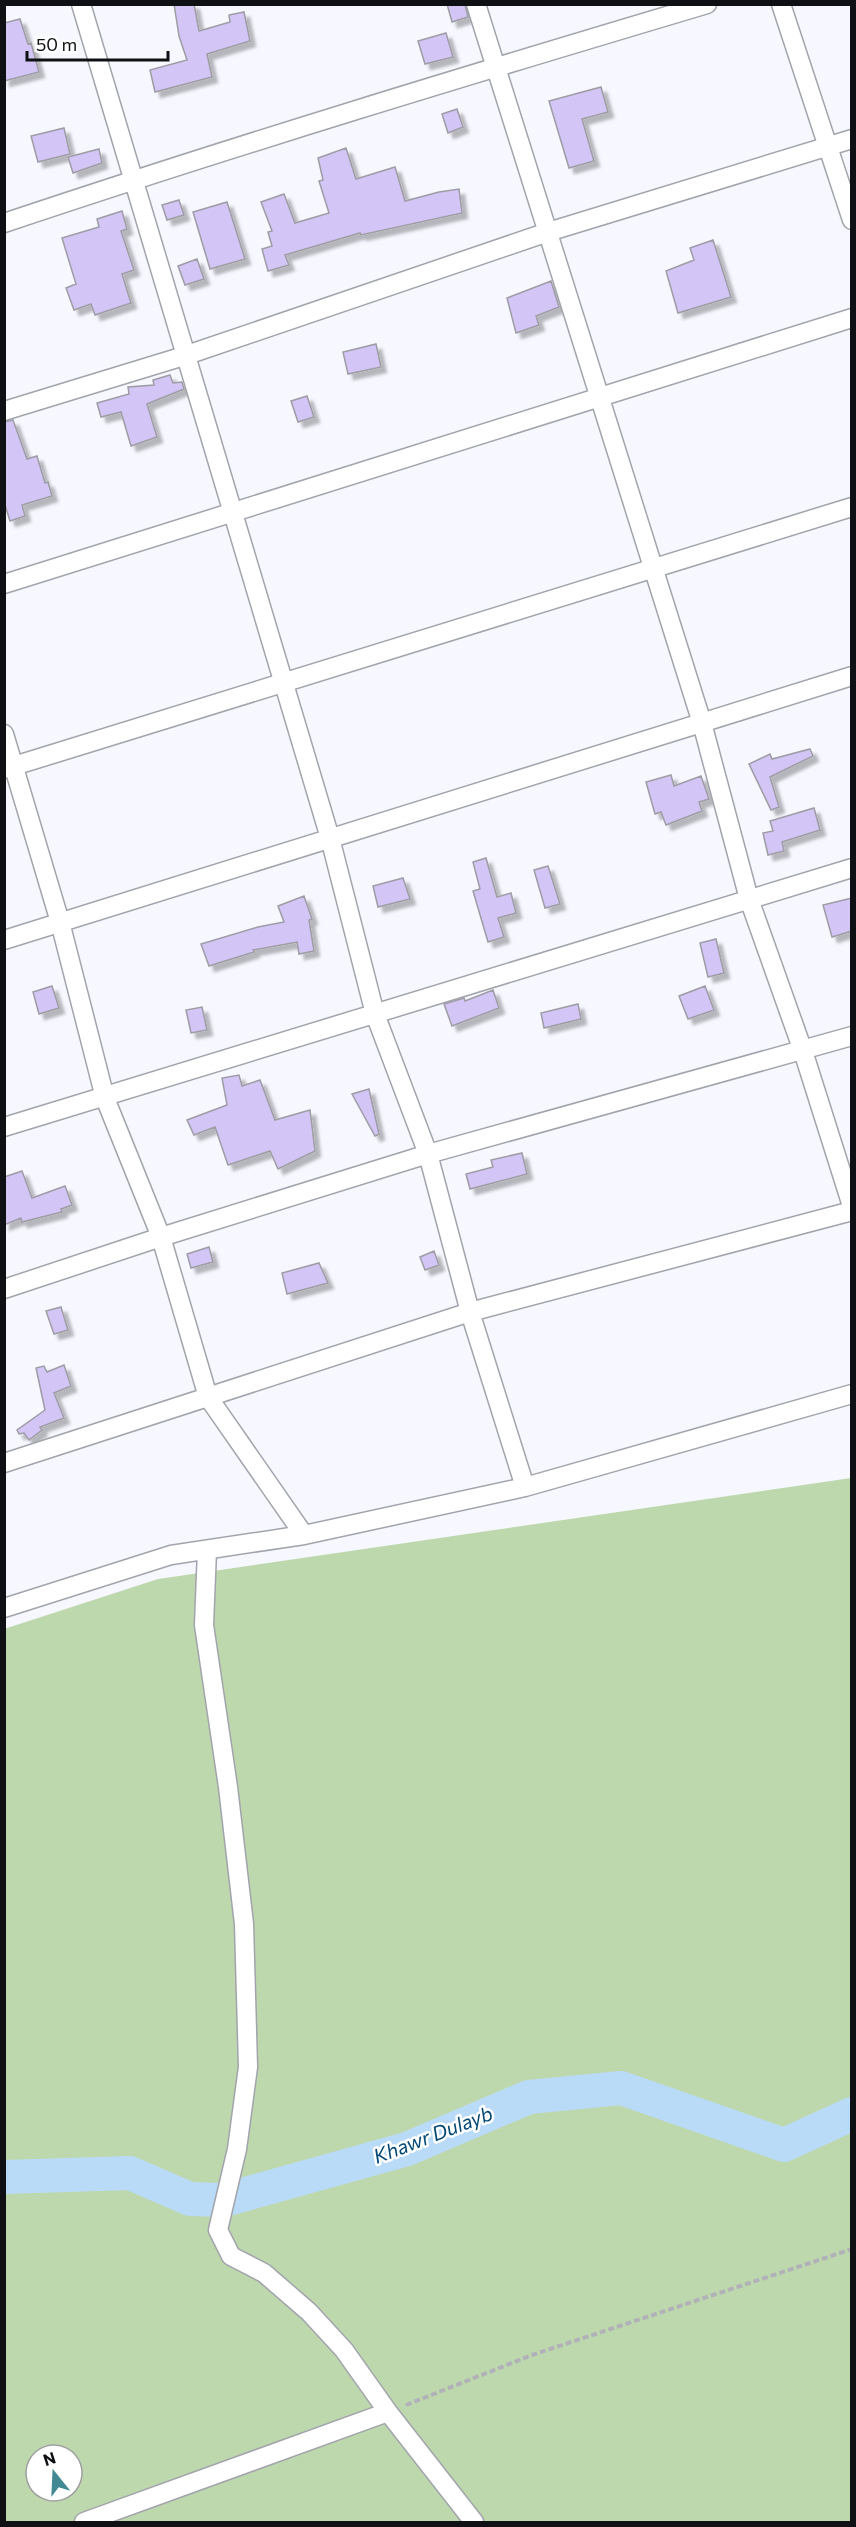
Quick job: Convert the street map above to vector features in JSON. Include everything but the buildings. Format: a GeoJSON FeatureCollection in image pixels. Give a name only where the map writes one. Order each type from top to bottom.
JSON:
{"type":"FeatureCollection","features":[{"type":"Feature","properties":{"kind":"street"},"geometry":{"type":"LineString","coordinates":[[81,4],[184,356],[330,838],[375,1014],[428,1154],[470,1312],[525,1487]]}},
{"type":"Feature","properties":{"kind":"street"},"geometry":{"type":"LineString","coordinates":[[476,4],[702,723],[749,899],[803,1051],[852,1206]]}},
{"type":"Feature","properties":{"kind":"street"},"geometry":{"type":"LineString","coordinates":[[4,223],[132,180],[494,67],[706,4]]}},
{"type":"Feature","properties":{"kind":"street"},"geometry":{"type":"LineString","coordinates":[[781,4],[852,220]]}},
{"type":"Feature","properties":{"kind":"street"},"geometry":{"type":"LineString","coordinates":[[4,411],[184,356],[548,232],[852,139]]}},
{"type":"Feature","properties":{"kind":"street"},"geometry":{"type":"LineString","coordinates":[[4,584],[852,318]]}},
{"type":"Feature","properties":{"kind":"street"},"geometry":{"type":"LineString","coordinates":[[9,768],[852,507]]}},
{"type":"Feature","properties":{"kind":"street"},"geometry":{"type":"LineString","coordinates":[[4,940],[852,676]]}},
{"type":"Feature","properties":{"kind":"street"},"geometry":{"type":"LineString","coordinates":[[4,734],[9,768],[60,922],[105,1098],[160,1237],[208,1397],[304,1535]]}},
{"type":"Feature","properties":{"kind":"street"},"geometry":{"type":"LineString","coordinates":[[4,1127],[852,868]]}},
{"type":"Feature","properties":{"kind":"street"},"geometry":{"type":"LineString","coordinates":[[4,1289],[160,1237],[428,1154],[852,1036]]}},
{"type":"Feature","properties":{"kind":"street"},"geometry":{"type":"LineString","coordinates":[[4,1463],[470,1312],[852,1210]]}},
{"type":"Feature","properties":{"kind":"street"},"geometry":{"type":"LineString","coordinates":[[4,1608],[171,1555],[304,1535],[525,1487],[852,1394]]}},
{"type":"Feature","properties":{"kind":"street"},"geometry":{"type":"LineString","coordinates":[[207,1550],[204,1625],[228,1787],[244,1924],[248,2067],[237,2149],[218,2230],[231,2256],[264,2274],[316,2319],[344,2350],[388,2412],[474,2523]]}},
{"type":"Feature","properties":{"kind":"street"},"geometry":{"type":"LineString","coordinates":[[84,2523],[388,2412]]}},
{"type":"Feature","properties":{"kind":"path"},"geometry":{"type":"LineString","coordinates":[[388,2412],[532,2355],[852,2249]]}},
{"type":"Feature","properties":{"kind":"green space"},"geometry":{"type":"Polygon","coordinates":[[[851,1478],[851,2522],[5,2522],[4,1629],[158,1579],[851,1478]]]}},
{"type":"Feature","properties":{"kind":"waterway","name":"Khawr Dulayb"},"geometry":{"type":"LineString","coordinates":[[4,2177],[130,2173],[190,2199],[224,2200],[407,2149],[529,2097],[621,2088],[784,2145],[852,2114]]}}]}
